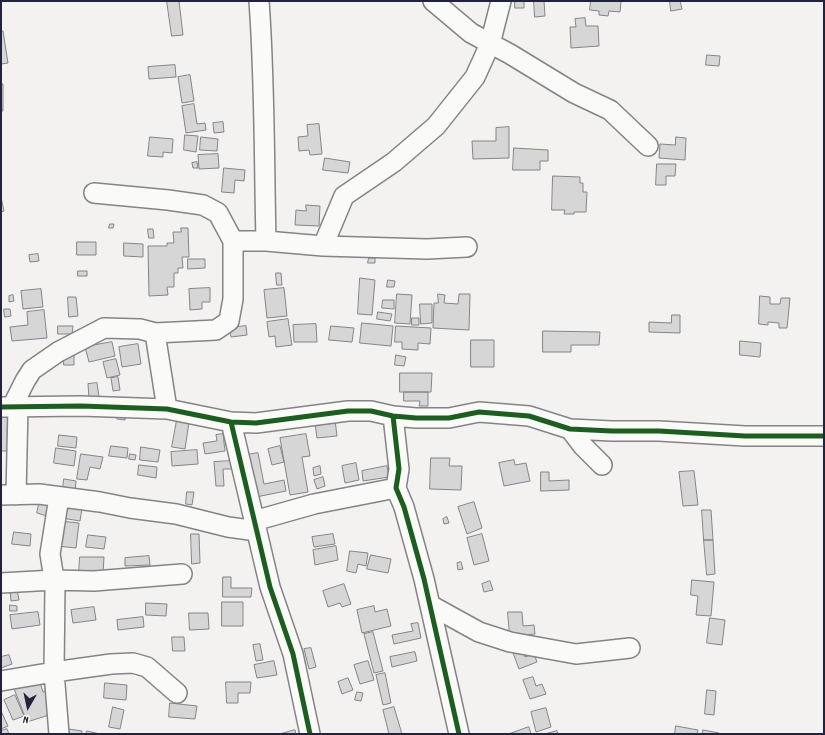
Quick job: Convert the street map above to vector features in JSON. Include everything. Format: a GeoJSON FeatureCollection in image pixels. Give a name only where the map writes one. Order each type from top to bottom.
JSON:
{"type":"FeatureCollection","features":[{"type":"Feature","properties":{"kind":"street"},"geometry":{"type":"LineString","coordinates":[[259,1],[263,48],[266,241]]}},
{"type":"Feature","properties":{"kind":"street"},"geometry":{"type":"LineString","coordinates":[[433,1],[471,33],[510,54],[574,93],[610,110],[648,146]]}},
{"type":"Feature","properties":{"kind":"street"},"geometry":{"type":"LineString","coordinates":[[323,246],[344,196],[394,162],[436,126],[474,77],[490,44],[501,1]]}},
{"type":"Feature","properties":{"kind":"street"},"geometry":{"type":"LineString","coordinates":[[94,193],[203,205],[218,213],[233,241],[233,299],[229,321],[216,330],[155,333],[140,329],[104,328],[58,352],[32,370],[10,407],[8,495],[39,494],[176,514],[228,527],[256,526],[314,504],[396,488]]}},
{"type":"Feature","properties":{"kind":"street"},"geometry":{"type":"LineString","coordinates":[[233,241],[266,241],[323,246],[426,249],[467,247]]}},
{"type":"Feature","properties":{"kind":"street"},"geometry":{"type":"LineString","coordinates":[[155,333],[167,409]]}},
{"type":"Feature","properties":{"kind":"street"},"geometry":{"type":"LineString","coordinates":[[10,407],[81,406],[167,409],[230,422],[256,423],[348,412],[371,411],[393,416],[416,418],[450,418],[479,412],[529,416],[570,429],[659,431],[745,436],[824,436]]}},
{"type":"Feature","properties":{"kind":"street"},"geometry":{"type":"LineString","coordinates":[[393,416],[399,469],[396,488],[404,507],[424,579],[459,734]]}},
{"type":"Feature","properties":{"kind":"street"},"geometry":{"type":"LineString","coordinates":[[230,422],[270,587],[293,654],[310,734]]}},
{"type":"Feature","properties":{"kind":"street"},"geometry":{"type":"LineString","coordinates":[[570,429],[583,446],[602,465]]}},
{"type":"Feature","properties":{"kind":"street"},"geometry":{"type":"LineString","coordinates":[[59,497],[50,554],[54,580],[56,630],[54,672],[59,734]]}},
{"type":"Feature","properties":{"kind":"street"},"geometry":{"type":"LineString","coordinates":[[1,583],[54,580],[94,581],[182,574]]}},
{"type":"Feature","properties":{"kind":"street"},"geometry":{"type":"LineString","coordinates":[[430,605],[479,632],[510,642],[576,654],[630,648]]}},
{"type":"Feature","properties":{"kind":"street"},"geometry":{"type":"LineString","coordinates":[[1,681],[54,672],[133,662],[147,667],[177,693]]}},
{"type":"Feature","properties":{"kind":"building"},"geometry":{"type":"Polygon","coordinates":[[[167,1],[179,1],[183,35],[172,36],[167,1]]]}},
{"type":"Feature","properties":{"kind":"building"},"geometry":{"type":"Polygon","coordinates":[[[515,1],[524,1],[524,8],[515,8],[515,1]]]}},
{"type":"Feature","properties":{"kind":"building"},"geometry":{"type":"Polygon","coordinates":[[[534,1],[544,1],[545,16],[535,17],[534,1]]]}},
{"type":"Feature","properties":{"kind":"building"},"geometry":{"type":"Polygon","coordinates":[[[591,1],[621,1],[620,12],[609,11],[608,16],[599,15],[599,11],[590,10],[591,1]]]}},
{"type":"Feature","properties":{"kind":"building"},"geometry":{"type":"Polygon","coordinates":[[[670,1],[680,1],[682,9],[671,11],[670,1]]]}},
{"type":"Feature","properties":{"kind":"building"},"geometry":{"type":"Polygon","coordinates":[[[585,18],[586,26],[598,26],[599,46],[571,48],[570,27],[576,27],[575,19],[585,18]]]}},
{"type":"Feature","properties":{"kind":"building"},"geometry":{"type":"Polygon","coordinates":[[[1,31],[3,31],[8,63],[1,64],[1,31]]]}},
{"type":"Feature","properties":{"kind":"building"},"geometry":{"type":"Polygon","coordinates":[[[707,55],[720,56],[719,66],[706,65],[707,55]]]}},
{"type":"Feature","properties":{"kind":"building"},"geometry":{"type":"Polygon","coordinates":[[[175,65],[176,77],[149,79],[148,67],[175,65]]]}},
{"type":"Feature","properties":{"kind":"building"},"geometry":{"type":"Polygon","coordinates":[[[190,75],[194,101],[182,103],[178,77],[190,75]]]}},
{"type":"Feature","properties":{"kind":"building"},"geometry":{"type":"Polygon","coordinates":[[[1,84],[3,84],[3,111],[1,111],[1,84]]]}},
{"type":"Feature","properties":{"kind":"building"},"geometry":{"type":"Polygon","coordinates":[[[194,104],[197,124],[205,123],[206,130],[186,133],[182,106],[194,104]]]}},
{"type":"Feature","properties":{"kind":"building"},"geometry":{"type":"Polygon","coordinates":[[[223,122],[224,132],[214,133],[213,123],[223,122]]]}},
{"type":"Feature","properties":{"kind":"building"},"geometry":{"type":"Polygon","coordinates":[[[319,124],[322,154],[310,155],[309,150],[299,151],[298,137],[308,136],[307,125],[319,124]]]}},
{"type":"Feature","properties":{"kind":"building"},"geometry":{"type":"Polygon","coordinates":[[[509,127],[509,158],[473,159],[472,141],[496,141],[496,128],[509,127]]]}},
{"type":"Feature","properties":{"kind":"building"},"geometry":{"type":"Polygon","coordinates":[[[185,135],[198,136],[196,152],[184,150],[185,135]]]}},
{"type":"Feature","properties":{"kind":"building"},"geometry":{"type":"Polygon","coordinates":[[[150,137],[173,139],[172,153],[163,152],[163,157],[148,156],[150,137]]]}},
{"type":"Feature","properties":{"kind":"building"},"geometry":{"type":"Polygon","coordinates":[[[201,137],[218,139],[217,151],[200,150],[201,137]]]}},
{"type":"Feature","properties":{"kind":"building"},"geometry":{"type":"Polygon","coordinates":[[[676,137],[686,138],[685,160],[659,158],[660,144],[675,145],[676,137]]]}},
{"type":"Feature","properties":{"kind":"building"},"geometry":{"type":"Polygon","coordinates":[[[514,148],[548,150],[548,161],[540,161],[540,170],[513,170],[514,148]]]}},
{"type":"Feature","properties":{"kind":"building"},"geometry":{"type":"Polygon","coordinates":[[[218,154],[219,168],[199,169],[198,155],[218,154]]]}},
{"type":"Feature","properties":{"kind":"building"},"geometry":{"type":"Polygon","coordinates":[[[325,158],[350,162],[348,173],[323,170],[325,158]]]}},
{"type":"Feature","properties":{"kind":"building"},"geometry":{"type":"Polygon","coordinates":[[[197,162],[198,168],[193,168],[192,163],[197,162]]]}},
{"type":"Feature","properties":{"kind":"building"},"geometry":{"type":"Polygon","coordinates":[[[657,164],[676,164],[675,176],[666,176],[666,185],[656,185],[657,164]]]}},
{"type":"Feature","properties":{"kind":"building"},"geometry":{"type":"Polygon","coordinates":[[[224,168],[245,170],[244,181],[235,180],[234,193],[222,192],[224,168]]]}},
{"type":"Feature","properties":{"kind":"building"},"geometry":{"type":"Polygon","coordinates":[[[553,176],[580,177],[580,183],[583,183],[583,192],[587,192],[586,212],[564,214],[565,210],[552,210],[553,176]]]}},
{"type":"Feature","properties":{"kind":"building"},"geometry":{"type":"Polygon","coordinates":[[[1,197],[4,211],[1,212],[1,197]]]}},
{"type":"Feature","properties":{"kind":"building"},"geometry":{"type":"Polygon","coordinates":[[[306,205],[320,206],[319,226],[295,225],[296,210],[306,211],[306,205]]]}},
{"type":"Feature","properties":{"kind":"building"},"geometry":{"type":"Polygon","coordinates":[[[110,224],[114,224],[113,228],[109,228],[110,224]]]}},
{"type":"Feature","properties":{"kind":"building"},"geometry":{"type":"Polygon","coordinates":[[[181,228],[188,228],[189,257],[182,257],[183,268],[178,268],[178,273],[174,273],[174,287],[167,287],[168,295],[149,296],[148,246],[167,246],[167,243],[174,243],[173,232],[181,232],[181,228]]]}},
{"type":"Feature","properties":{"kind":"building"},"geometry":{"type":"Polygon","coordinates":[[[148,229],[153,229],[154,238],[149,238],[148,229]]]}},
{"type":"Feature","properties":{"kind":"building"},"geometry":{"type":"Polygon","coordinates":[[[77,242],[96,242],[96,255],[77,255],[77,242]]]}},
{"type":"Feature","properties":{"kind":"building"},"geometry":{"type":"Polygon","coordinates":[[[124,243],[143,244],[143,257],[124,256],[124,243]]]}},
{"type":"Feature","properties":{"kind":"building"},"geometry":{"type":"Polygon","coordinates":[[[38,254],[39,261],[30,262],[29,255],[38,254]]]}},
{"type":"Feature","properties":{"kind":"building"},"geometry":{"type":"Polygon","coordinates":[[[369,258],[375,258],[375,263],[368,263],[369,258]]]}},
{"type":"Feature","properties":{"kind":"building"},"geometry":{"type":"Polygon","coordinates":[[[188,259],[205,259],[205,268],[188,269],[188,259]]]}},
{"type":"Feature","properties":{"kind":"building"},"geometry":{"type":"Polygon","coordinates":[[[78,271],[87,271],[87,276],[78,276],[78,271]]]}},
{"type":"Feature","properties":{"kind":"building"},"geometry":{"type":"Polygon","coordinates":[[[276,273],[281,273],[282,285],[277,285],[276,273]]]}},
{"type":"Feature","properties":{"kind":"building"},"geometry":{"type":"Polygon","coordinates":[[[360,278],[375,280],[372,315],[358,314],[360,278]]]}},
{"type":"Feature","properties":{"kind":"building"},"geometry":{"type":"Polygon","coordinates":[[[388,280],[395,281],[394,287],[387,287],[388,280]]]}},
{"type":"Feature","properties":{"kind":"building"},"geometry":{"type":"Polygon","coordinates":[[[210,288],[210,302],[202,302],[202,309],[190,310],[189,289],[210,288]]]}},
{"type":"Feature","properties":{"kind":"building"},"geometry":{"type":"Polygon","coordinates":[[[284,288],[287,316],[267,318],[264,290],[284,288]]]}},
{"type":"Feature","properties":{"kind":"building"},"geometry":{"type":"Polygon","coordinates":[[[41,289],[43,307],[23,309],[21,291],[41,289]]]}},
{"type":"Feature","properties":{"kind":"building"},"geometry":{"type":"Polygon","coordinates":[[[397,294],[412,295],[410,324],[395,323],[397,294]]]}},
{"type":"Feature","properties":{"kind":"building"},"geometry":{"type":"Polygon","coordinates":[[[438,294],[445,295],[444,303],[458,304],[459,294],[470,294],[469,330],[433,328],[434,303],[438,303],[438,294]]]}},
{"type":"Feature","properties":{"kind":"building"},"geometry":{"type":"Polygon","coordinates":[[[13,295],[14,301],[9,302],[9,296],[13,295]]]}},
{"type":"Feature","properties":{"kind":"building"},"geometry":{"type":"Polygon","coordinates":[[[760,296],[770,297],[770,304],[780,304],[781,298],[790,298],[787,328],[779,328],[779,323],[768,322],[768,325],[759,324],[760,296]]]}},
{"type":"Feature","properties":{"kind":"building"},"geometry":{"type":"Polygon","coordinates":[[[68,297],[76,297],[78,316],[69,317],[68,297]]]}},
{"type":"Feature","properties":{"kind":"building"},"geometry":{"type":"Polygon","coordinates":[[[383,300],[394,300],[394,309],[382,308],[383,300]]]}},
{"type":"Feature","properties":{"kind":"building"},"geometry":{"type":"Polygon","coordinates":[[[420,304],[432,304],[432,323],[421,324],[420,304]]]}},
{"type":"Feature","properties":{"kind":"building"},"geometry":{"type":"Polygon","coordinates":[[[4,309],[10,309],[11,316],[5,317],[4,309]]]}},
{"type":"Feature","properties":{"kind":"building"},"geometry":{"type":"Polygon","coordinates":[[[44,310],[47,338],[12,341],[10,327],[28,325],[27,312],[44,310]]]}},
{"type":"Feature","properties":{"kind":"building"},"geometry":{"type":"Polygon","coordinates":[[[378,312],[392,314],[390,321],[377,319],[378,312]]]}},
{"type":"Feature","properties":{"kind":"building"},"geometry":{"type":"Polygon","coordinates":[[[672,315],[680,315],[680,333],[649,332],[649,322],[671,323],[672,315]]]}},
{"type":"Feature","properties":{"kind":"building"},"geometry":{"type":"Polygon","coordinates":[[[412,318],[419,318],[419,325],[412,325],[412,318]]]}},
{"type":"Feature","properties":{"kind":"building"},"geometry":{"type":"Polygon","coordinates":[[[288,319],[292,345],[276,347],[275,336],[269,337],[267,322],[288,319]]]}},
{"type":"Feature","properties":{"kind":"building"},"geometry":{"type":"Polygon","coordinates":[[[362,323],[393,326],[391,346],[360,343],[362,323]]]}},
{"type":"Feature","properties":{"kind":"building"},"geometry":{"type":"Polygon","coordinates":[[[316,324],[317,342],[294,342],[293,325],[316,324]]]}},
{"type":"Feature","properties":{"kind":"building"},"geometry":{"type":"Polygon","coordinates":[[[58,326],[73,326],[72,334],[58,334],[58,326]]]}},
{"type":"Feature","properties":{"kind":"building"},"geometry":{"type":"Polygon","coordinates":[[[246,326],[247,335],[231,337],[229,328],[246,326]]]}},
{"type":"Feature","properties":{"kind":"building"},"geometry":{"type":"Polygon","coordinates":[[[331,326],[354,328],[352,342],[329,340],[331,326]]]}},
{"type":"Feature","properties":{"kind":"building"},"geometry":{"type":"Polygon","coordinates":[[[396,326],[431,328],[430,344],[418,343],[418,350],[402,349],[402,342],[395,342],[396,326]]]}},
{"type":"Feature","properties":{"kind":"building"},"geometry":{"type":"Polygon","coordinates":[[[543,331],[600,332],[599,345],[571,345],[571,352],[543,352],[543,331]]]}},
{"type":"Feature","properties":{"kind":"building"},"geometry":{"type":"Polygon","coordinates":[[[471,340],[494,340],[494,367],[471,367],[471,340]]]}},
{"type":"Feature","properties":{"kind":"building"},"geometry":{"type":"Polygon","coordinates":[[[740,341],[761,343],[760,357],[740,355],[740,341]]]}},
{"type":"Feature","properties":{"kind":"building"},"geometry":{"type":"Polygon","coordinates":[[[112,342],[115,356],[89,362],[85,347],[112,342]]]}},
{"type":"Feature","properties":{"kind":"building"},"geometry":{"type":"Polygon","coordinates":[[[138,344],[141,364],[122,367],[119,347],[138,344]]]}},
{"type":"Feature","properties":{"kind":"building"},"geometry":{"type":"Polygon","coordinates":[[[64,352],[74,352],[74,365],[64,365],[64,352]]]}},
{"type":"Feature","properties":{"kind":"building"},"geometry":{"type":"Polygon","coordinates":[[[396,355],[406,357],[404,366],[395,365],[396,355]]]}},
{"type":"Feature","properties":{"kind":"building"},"geometry":{"type":"Polygon","coordinates":[[[116,359],[120,375],[107,378],[103,362],[116,359]]]}},
{"type":"Feature","properties":{"kind":"building"},"geometry":{"type":"Polygon","coordinates":[[[400,373],[432,373],[431,392],[400,392],[400,373]]]}},
{"type":"Feature","properties":{"kind":"building"},"geometry":{"type":"Polygon","coordinates":[[[118,377],[120,390],[113,391],[111,378],[118,377]]]}},
{"type":"Feature","properties":{"kind":"building"},"geometry":{"type":"Polygon","coordinates":[[[97,383],[99,397],[89,398],[88,384],[97,383]]]}},
{"type":"Feature","properties":{"kind":"building"},"geometry":{"type":"Polygon","coordinates":[[[404,392],[428,392],[428,406],[419,406],[420,401],[404,401],[404,392]]]}},
{"type":"Feature","properties":{"kind":"building"},"geometry":{"type":"Polygon","coordinates":[[[118,412],[126,412],[125,420],[117,419],[118,412]]]}},
{"type":"Feature","properties":{"kind":"building"},"geometry":{"type":"Polygon","coordinates":[[[1,417],[10,418],[7,451],[1,451],[1,417]]]}},
{"type":"Feature","properties":{"kind":"building"},"geometry":{"type":"Polygon","coordinates":[[[177,420],[189,422],[185,449],[172,447],[177,420]]]}},
{"type":"Feature","properties":{"kind":"building"},"geometry":{"type":"Polygon","coordinates":[[[335,420],[337,436],[317,438],[315,423],[335,420]]]}},
{"type":"Feature","properties":{"kind":"building"},"geometry":{"type":"Polygon","coordinates":[[[223,434],[225,451],[205,454],[203,443],[217,441],[216,435],[223,434]]]}},
{"type":"Feature","properties":{"kind":"building"},"geometry":{"type":"Polygon","coordinates":[[[306,434],[310,456],[302,457],[308,492],[290,495],[280,438],[306,434]]]}},
{"type":"Feature","properties":{"kind":"building"},"geometry":{"type":"Polygon","coordinates":[[[59,435],[77,437],[76,448],[58,446],[59,435]]]}},
{"type":"Feature","properties":{"kind":"building"},"geometry":{"type":"Polygon","coordinates":[[[111,446],[128,448],[127,458],[109,456],[111,446]]]}},
{"type":"Feature","properties":{"kind":"building"},"geometry":{"type":"Polygon","coordinates":[[[280,446],[284,462],[272,465],[268,449],[280,446]]]}},
{"type":"Feature","properties":{"kind":"building"},"geometry":{"type":"Polygon","coordinates":[[[141,447],[160,450],[158,462],[140,460],[141,447]]]}},
{"type":"Feature","properties":{"kind":"building"},"geometry":{"type":"Polygon","coordinates":[[[56,448],[76,451],[74,466],[54,463],[56,448]]]}},
{"type":"Feature","properties":{"kind":"building"},"geometry":{"type":"Polygon","coordinates":[[[197,450],[198,464],[172,466],[171,452],[197,450]]]}},
{"type":"Feature","properties":{"kind":"building"},"geometry":{"type":"Polygon","coordinates":[[[258,453],[264,484],[284,480],[286,491],[256,497],[247,455],[258,453]]]}},
{"type":"Feature","properties":{"kind":"building"},"geometry":{"type":"Polygon","coordinates":[[[81,454],[103,457],[100,469],[90,467],[87,480],[77,479],[81,454]]]}},
{"type":"Feature","properties":{"kind":"building"},"geometry":{"type":"Polygon","coordinates":[[[130,454],[136,455],[135,460],[129,459],[130,454]]]}},
{"type":"Feature","properties":{"kind":"building"},"geometry":{"type":"Polygon","coordinates":[[[431,458],[450,458],[449,466],[462,466],[461,490],[430,489],[431,458]]]}},
{"type":"Feature","properties":{"kind":"building"},"geometry":{"type":"Polygon","coordinates":[[[514,460],[515,465],[526,463],[530,481],[504,486],[499,463],[514,460]]]}},
{"type":"Feature","properties":{"kind":"building"},"geometry":{"type":"Polygon","coordinates":[[[232,461],[232,469],[223,469],[224,486],[216,486],[214,462],[232,461]]]}},
{"type":"Feature","properties":{"kind":"building"},"geometry":{"type":"Polygon","coordinates":[[[356,463],[359,480],[345,483],[342,466],[356,463]]]}},
{"type":"Feature","properties":{"kind":"building"},"geometry":{"type":"Polygon","coordinates":[[[139,465],[157,467],[156,478],[138,475],[139,465]]]}},
{"type":"Feature","properties":{"kind":"building"},"geometry":{"type":"Polygon","coordinates":[[[320,466],[321,474],[314,476],[313,468],[320,466]]]}},
{"type":"Feature","properties":{"kind":"building"},"geometry":{"type":"Polygon","coordinates":[[[387,466],[389,477],[363,481],[362,471],[387,466]]]}},
{"type":"Feature","properties":{"kind":"building"},"geometry":{"type":"Polygon","coordinates":[[[694,471],[698,505],[683,506],[679,472],[694,471]]]}},
{"type":"Feature","properties":{"kind":"building"},"geometry":{"type":"Polygon","coordinates":[[[541,472],[549,472],[549,481],[569,480],[569,490],[541,491],[541,472]]]}},
{"type":"Feature","properties":{"kind":"building"},"geometry":{"type":"Polygon","coordinates":[[[323,477],[325,486],[317,489],[314,480],[323,477]]]}},
{"type":"Feature","properties":{"kind":"building"},"geometry":{"type":"Polygon","coordinates":[[[64,479],[76,481],[75,491],[63,489],[64,479]]]}},
{"type":"Feature","properties":{"kind":"building"},"geometry":{"type":"Polygon","coordinates":[[[187,492],[194,492],[192,505],[186,504],[187,492]]]}},
{"type":"Feature","properties":{"kind":"building"},"geometry":{"type":"Polygon","coordinates":[[[40,500],[50,501],[47,516],[37,513],[40,500]]]}},
{"type":"Feature","properties":{"kind":"building"},"geometry":{"type":"Polygon","coordinates":[[[474,502],[482,528],[467,534],[458,507],[474,502]]]}},
{"type":"Feature","properties":{"kind":"building"},"geometry":{"type":"Polygon","coordinates":[[[64,506],[82,508],[80,521],[62,518],[64,506]]]}},
{"type":"Feature","properties":{"kind":"building"},"geometry":{"type":"Polygon","coordinates":[[[702,510],[711,510],[713,540],[704,540],[702,510]]]}},
{"type":"Feature","properties":{"kind":"building"},"geometry":{"type":"Polygon","coordinates":[[[447,517],[449,523],[444,524],[443,519],[447,517]]]}},
{"type":"Feature","properties":{"kind":"building"},"geometry":{"type":"Polygon","coordinates":[[[60,521],[79,523],[76,548],[57,546],[60,521]]]}},
{"type":"Feature","properties":{"kind":"building"},"geometry":{"type":"Polygon","coordinates":[[[14,532],[31,534],[30,546],[12,544],[14,532]]]}},
{"type":"Feature","properties":{"kind":"building"},"geometry":{"type":"Polygon","coordinates":[[[191,534],[199,534],[200,563],[192,564],[191,534]]]}},
{"type":"Feature","properties":{"kind":"building"},"geometry":{"type":"Polygon","coordinates":[[[333,534],[335,544],[314,547],[312,537],[333,534]]]}},
{"type":"Feature","properties":{"kind":"building"},"geometry":{"type":"Polygon","coordinates":[[[482,534],[489,561],[474,565],[467,538],[482,534]]]}},
{"type":"Feature","properties":{"kind":"building"},"geometry":{"type":"Polygon","coordinates":[[[88,535],[106,537],[104,549],[86,547],[88,535]]]}},
{"type":"Feature","properties":{"kind":"building"},"geometry":{"type":"Polygon","coordinates":[[[704,540],[713,540],[715,574],[707,575],[704,540]]]}},
{"type":"Feature","properties":{"kind":"building"},"geometry":{"type":"Polygon","coordinates":[[[336,546],[338,560],[315,565],[313,550],[336,546]]]}},
{"type":"Feature","properties":{"kind":"building"},"geometry":{"type":"Polygon","coordinates":[[[350,551],[368,553],[366,566],[358,564],[356,573],[347,571],[350,551]]]}},
{"type":"Feature","properties":{"kind":"building"},"geometry":{"type":"Polygon","coordinates":[[[371,555],[391,559],[388,573],[367,569],[371,555]]]}},
{"type":"Feature","properties":{"kind":"building"},"geometry":{"type":"Polygon","coordinates":[[[149,556],[150,565],[125,566],[125,558],[149,556]]]}},
{"type":"Feature","properties":{"kind":"building"},"geometry":{"type":"Polygon","coordinates":[[[80,557],[104,557],[103,574],[79,573],[80,557]]]}},
{"type":"Feature","properties":{"kind":"building"},"geometry":{"type":"Polygon","coordinates":[[[461,562],[463,569],[458,570],[457,563],[461,562]]]}},
{"type":"Feature","properties":{"kind":"building"},"geometry":{"type":"Polygon","coordinates":[[[223,577],[231,577],[231,588],[252,588],[251,597],[223,597],[223,577]]]}},
{"type":"Feature","properties":{"kind":"building"},"geometry":{"type":"Polygon","coordinates":[[[692,580],[714,582],[711,616],[696,615],[698,596],[691,595],[692,580]]]}},
{"type":"Feature","properties":{"kind":"building"},"geometry":{"type":"Polygon","coordinates":[[[490,581],[493,590],[484,592],[482,584],[490,581]]]}},
{"type":"Feature","properties":{"kind":"building"},"geometry":{"type":"Polygon","coordinates":[[[344,584],[351,604],[342,607],[340,603],[328,607],[323,591],[344,584]]]}},
{"type":"Feature","properties":{"kind":"building"},"geometry":{"type":"Polygon","coordinates":[[[17,589],[19,600],[11,601],[10,590],[17,589]]]}},
{"type":"Feature","properties":{"kind":"building"},"geometry":{"type":"Polygon","coordinates":[[[222,602],[243,602],[243,626],[222,626],[222,602]]]}},
{"type":"Feature","properties":{"kind":"building"},"geometry":{"type":"Polygon","coordinates":[[[146,603],[167,604],[166,616],[146,615],[146,603]]]}},
{"type":"Feature","properties":{"kind":"building"},"geometry":{"type":"Polygon","coordinates":[[[10,605],[17,606],[17,611],[10,611],[10,605]]]}},
{"type":"Feature","properties":{"kind":"building"},"geometry":{"type":"Polygon","coordinates":[[[374,606],[375,612],[387,609],[391,626],[362,633],[357,610],[374,606]]]}},
{"type":"Feature","properties":{"kind":"building"},"geometry":{"type":"Polygon","coordinates":[[[94,607],[96,620],[73,623],[71,610],[94,607]]]}},
{"type":"Feature","properties":{"kind":"building"},"geometry":{"type":"Polygon","coordinates":[[[38,612],[40,625],[12,629],[10,615],[38,612]]]}},
{"type":"Feature","properties":{"kind":"building"},"geometry":{"type":"Polygon","coordinates":[[[508,612],[522,612],[523,626],[534,625],[535,634],[510,636],[508,612]]]}},
{"type":"Feature","properties":{"kind":"building"},"geometry":{"type":"Polygon","coordinates":[[[189,613],[208,613],[209,629],[190,630],[189,613]]]}},
{"type":"Feature","properties":{"kind":"building"},"geometry":{"type":"Polygon","coordinates":[[[143,617],[144,627],[118,630],[117,620],[143,617]]]}},
{"type":"Feature","properties":{"kind":"building"},"geometry":{"type":"Polygon","coordinates":[[[710,618],[725,620],[722,645],[707,643],[710,618]]]}},
{"type":"Feature","properties":{"kind":"building"},"geometry":{"type":"Polygon","coordinates":[[[418,623],[421,638],[394,644],[392,635],[413,631],[411,624],[418,623]]]}},
{"type":"Feature","properties":{"kind":"building"},"geometry":{"type":"Polygon","coordinates":[[[373,632],[383,671],[374,673],[364,634],[373,632]]]}},
{"type":"Feature","properties":{"kind":"building"},"geometry":{"type":"Polygon","coordinates":[[[172,637],[184,637],[185,651],[173,651],[172,637]]]}},
{"type":"Feature","properties":{"kind":"building"},"geometry":{"type":"Polygon","coordinates":[[[260,644],[263,660],[256,661],[253,645],[260,644]]]}},
{"type":"Feature","properties":{"kind":"building"},"geometry":{"type":"Polygon","coordinates":[[[521,646],[525,657],[534,654],[537,662],[519,669],[512,650],[521,646]]]}},
{"type":"Feature","properties":{"kind":"building"},"geometry":{"type":"Polygon","coordinates":[[[311,648],[316,667],[309,669],[304,649],[311,648]]]}},
{"type":"Feature","properties":{"kind":"building"},"geometry":{"type":"Polygon","coordinates":[[[415,652],[417,661],[392,667],[390,657],[415,652]]]}},
{"type":"Feature","properties":{"kind":"building"},"geometry":{"type":"Polygon","coordinates":[[[9,655],[12,664],[1,668],[1,657],[9,655]]]}},
{"type":"Feature","properties":{"kind":"building"},"geometry":{"type":"Polygon","coordinates":[[[274,661],[277,675],[257,678],[254,665],[274,661]]]}},
{"type":"Feature","properties":{"kind":"building"},"geometry":{"type":"Polygon","coordinates":[[[368,661],[374,680],[360,684],[354,665],[368,661]]]}},
{"type":"Feature","properties":{"kind":"building"},"geometry":{"type":"Polygon","coordinates":[[[385,673],[391,703],[383,705],[376,675],[385,673]]]}},
{"type":"Feature","properties":{"kind":"building"},"geometry":{"type":"Polygon","coordinates":[[[533,677],[536,686],[542,684],[546,694],[530,699],[523,680],[533,677]]]}},
{"type":"Feature","properties":{"kind":"building"},"geometry":{"type":"Polygon","coordinates":[[[348,678],[353,690],[342,694],[338,682],[348,678]]]}},
{"type":"Feature","properties":{"kind":"building"},"geometry":{"type":"Polygon","coordinates":[[[39,679],[43,692],[45,691],[49,715],[27,722],[13,686],[39,679]]]}},
{"type":"Feature","properties":{"kind":"building"},"geometry":{"type":"Polygon","coordinates":[[[226,682],[251,682],[250,693],[238,693],[238,703],[227,703],[226,682]]]}},
{"type":"Feature","properties":{"kind":"building"},"geometry":{"type":"Polygon","coordinates":[[[105,683],[127,685],[126,700],[104,698],[105,683]]]}},
{"type":"Feature","properties":{"kind":"building"},"geometry":{"type":"Polygon","coordinates":[[[707,690],[716,691],[714,715],[705,714],[707,690]]]}},
{"type":"Feature","properties":{"kind":"building"},"geometry":{"type":"Polygon","coordinates":[[[357,692],[363,693],[361,701],[355,700],[357,692]]]}},
{"type":"Feature","properties":{"kind":"building"},"geometry":{"type":"Polygon","coordinates":[[[15,695],[24,716],[13,720],[4,700],[15,695]]]}},
{"type":"Feature","properties":{"kind":"building"},"geometry":{"type":"Polygon","coordinates":[[[170,703],[197,706],[195,719],[169,717],[170,703]]]}},
{"type":"Feature","properties":{"kind":"building"},"geometry":{"type":"Polygon","coordinates":[[[113,707],[124,710],[120,729],[109,727],[113,707]]]}},
{"type":"Feature","properties":{"kind":"building"},"geometry":{"type":"Polygon","coordinates":[[[394,707],[402,734],[389,734],[383,710],[394,707]]]}},
{"type":"Feature","properties":{"kind":"building"},"geometry":{"type":"Polygon","coordinates":[[[546,708],[551,727],[536,732],[531,712],[546,708]]]}},
{"type":"Feature","properties":{"kind":"building"},"geometry":{"type":"Polygon","coordinates":[[[1,711],[8,726],[1,729],[1,711]]]}},
{"type":"Feature","properties":{"kind":"building"},"geometry":{"type":"Polygon","coordinates":[[[676,726],[698,730],[697,734],[675,734],[676,726]]]}},
{"type":"Feature","properties":{"kind":"building"},"geometry":{"type":"Polygon","coordinates":[[[529,727],[531,734],[509,734],[529,727]]]}},
{"type":"Feature","properties":{"kind":"building"},"geometry":{"type":"Polygon","coordinates":[[[7,729],[9,734],[1,734],[1,731],[7,729]]]}},
{"type":"Feature","properties":{"kind":"building"},"geometry":{"type":"Polygon","coordinates":[[[69,729],[82,731],[82,734],[68,734],[69,729]]]}},
{"type":"Feature","properties":{"kind":"building"},"geometry":{"type":"Polygon","coordinates":[[[295,730],[296,734],[280,734],[295,730]]]}},
{"type":"Feature","properties":{"kind":"building"},"geometry":{"type":"Polygon","coordinates":[[[703,730],[719,733],[719,734],[703,734],[703,730]]]}},
{"type":"Feature","properties":{"kind":"building"},"geometry":{"type":"Polygon","coordinates":[[[87,731],[100,734],[86,734],[87,731]]]}},
{"type":"Feature","properties":{"kind":"building"},"geometry":{"type":"Polygon","coordinates":[[[557,731],[558,734],[545,734],[557,731]]]}},
{"type":"Feature","properties":{"kind":"cycle path"},"geometry":{"type":"LineString","coordinates":[[1,407],[81,406],[167,409],[231,422],[256,423],[348,411],[371,411],[393,416],[416,418],[449,418],[479,412],[529,416],[570,429],[659,431],[745,436],[824,436]]}},
{"type":"Feature","properties":{"kind":"cycle path"},"geometry":{"type":"LineString","coordinates":[[393,416],[399,469],[396,488],[404,507],[424,579],[459,734]]}},
{"type":"Feature","properties":{"kind":"cycle path"},"geometry":{"type":"LineString","coordinates":[[231,422],[270,587],[293,654],[310,734]]}}]}
